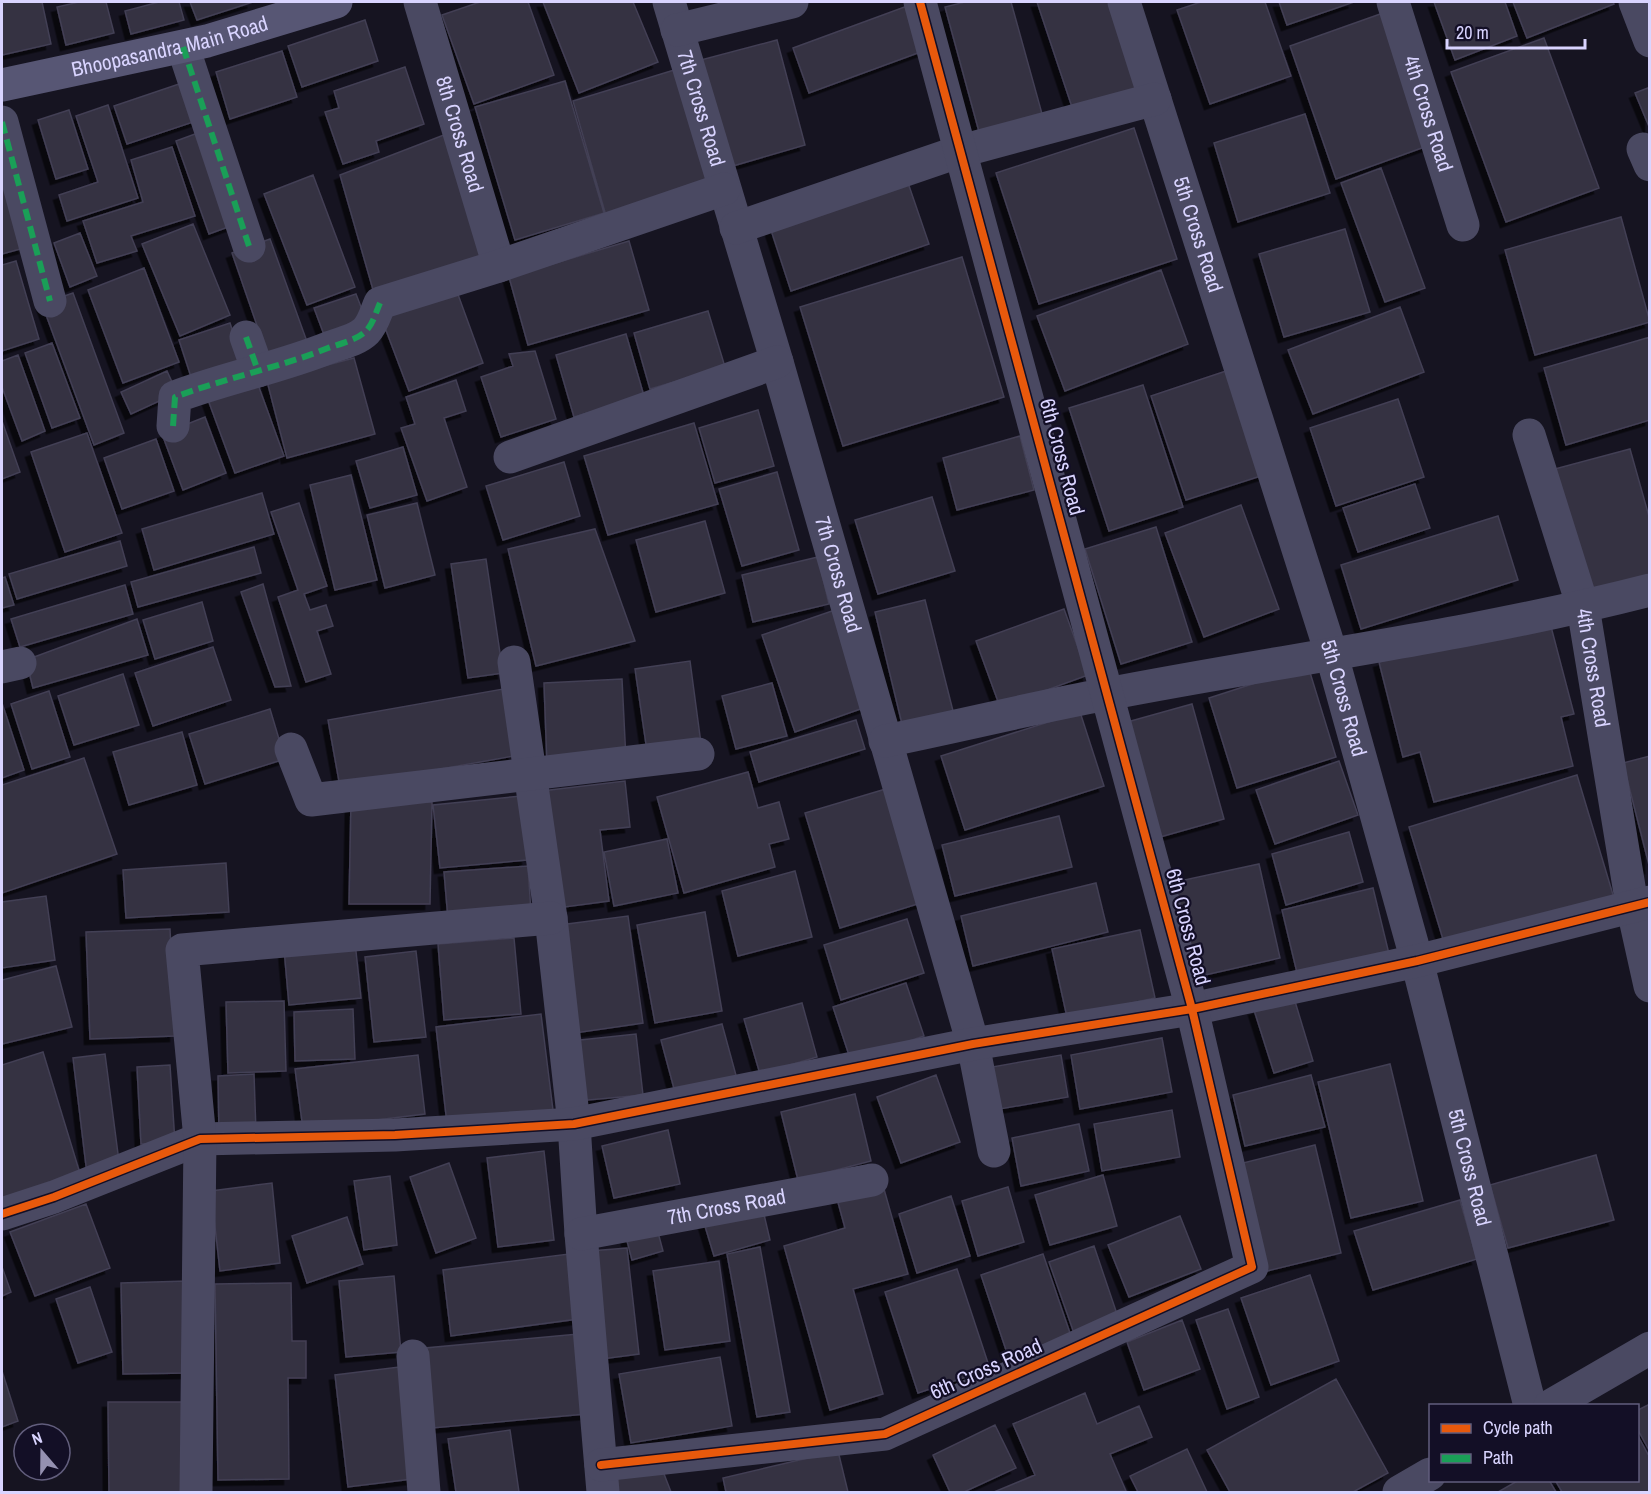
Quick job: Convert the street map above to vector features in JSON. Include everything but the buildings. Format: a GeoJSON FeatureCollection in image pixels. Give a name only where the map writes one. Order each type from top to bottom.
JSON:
{"type":"FeatureCollection","features":[{"type":"Feature","properties":{"kind":"street","name":"Bhoopasandra Main Road"},"geometry":{"type":"LineString","coordinates":[[2,85],[183,47],[336,2]]}},
{"type":"Feature","properties":{"kind":"street","name":"8th Cross Road"},"geometry":{"type":"LineString","coordinates":[[420,2],[499,266]]}},
{"type":"Feature","properties":{"kind":"street"},"geometry":{"type":"LineString","coordinates":[[673,16],[792,2]]}},
{"type":"Feature","properties":{"kind":"street","name":"6th Cross Road"},"geometry":{"type":"LineString","coordinates":[[602,1479],[885,1434],[1252,1267],[1192,1009],[920,2]]}},
{"type":"Feature","properties":{"kind":"street","name":"5th Cross Road"},"geometry":{"type":"LineString","coordinates":[[1124,2],[1332,656],[1417,962],[1529,1404]]}},
{"type":"Feature","properties":{"kind":"street","name":"4th Cross Road"},"geometry":{"type":"LineString","coordinates":[[1393,2],[1463,225]]}},
{"type":"Feature","properties":{"kind":"street"},"geometry":{"type":"LineString","coordinates":[[1635,2],[1650,41]]}},
{"type":"Feature","properties":{"kind":"street","name":"7th Cross Road"},"geometry":{"type":"LineString","coordinates":[[673,16],[777,362],[974,1044],[994,1151]]}},
{"type":"Feature","properties":{"kind":"street"},"geometry":{"type":"LineString","coordinates":[[183,47],[249,246]]}},
{"type":"Feature","properties":{"kind":"street"},"geometry":{"type":"LineString","coordinates":[[736,228],[961,151],[1155,99]]}},
{"type":"Feature","properties":{"kind":"street"},"geometry":{"type":"LineString","coordinates":[[2,122],[50,301]]}},
{"type":"Feature","properties":{"kind":"street"},"geometry":{"type":"LineString","coordinates":[[173,426],[175,398],[201,387],[294,361],[366,332],[380,303],[499,266],[724,189]]}},
{"type":"Feature","properties":{"kind":"street"},"geometry":{"type":"LineString","coordinates":[[246,337],[258,371]]}},
{"type":"Feature","properties":{"kind":"street"},"geometry":{"type":"LineString","coordinates":[[510,457],[777,362]]}},
{"type":"Feature","properties":{"kind":"street","name":"4th Cross Road"},"geometry":{"type":"LineString","coordinates":[[1529,435],[1583,607],[1641,904],[1650,986]]}},
{"type":"Feature","properties":{"kind":"street"},"geometry":{"type":"LineString","coordinates":[[885,741],[1107,694],[1332,656],[1583,607],[1650,590]]}},
{"type":"Feature","properties":{"kind":"street"},"geometry":{"type":"LineString","coordinates":[[514,662],[551,918],[574,1124],[602,1479]]}},
{"type":"Feature","properties":{"kind":"street"},"geometry":{"type":"LineString","coordinates":[[291,749],[311,800],[698,754]]}},
{"type":"Feature","properties":{"kind":"street"},"geometry":{"type":"LineString","coordinates":[[2,1214],[54,1197],[200,1139],[394,1135],[574,1124],[974,1044],[1192,1009],[1417,962],[1641,904]]}},
{"type":"Feature","properties":{"kind":"street"},"geometry":{"type":"LineString","coordinates":[[196,1492],[200,1139],[182,950],[551,918]]}},
{"type":"Feature","properties":{"kind":"street","name":"7th Cross Road"},"geometry":{"type":"LineString","coordinates":[[581,1234],[872,1180]]}},
{"type":"Feature","properties":{"kind":"street"},"geometry":{"type":"LineString","coordinates":[[1553,1404],[1650,1348]]}},
{"type":"Feature","properties":{"kind":"street"},"geometry":{"type":"LineString","coordinates":[[413,1356],[424,1492]]}},
{"type":"Feature","properties":{"kind":"street"},"geometry":{"type":"LineString","coordinates":[[1399,1492],[1429,1475]]}},
{"type":"Feature","properties":{"kind":"marked path"},"geometry":{"type":"LineString","coordinates":[[183,47],[249,246]]}},
{"type":"Feature","properties":{"kind":"marked path"},"geometry":{"type":"LineString","coordinates":[[2,122],[50,301]]}},
{"type":"Feature","properties":{"kind":"marked path"},"geometry":{"type":"LineString","coordinates":[[173,426],[175,397],[353,339],[368,328],[380,303]]}},
{"type":"Feature","properties":{"kind":"marked path"},"geometry":{"type":"LineString","coordinates":[[246,337],[258,371]]}},
{"type":"Feature","properties":{"kind":"cycle path"},"geometry":{"type":"LineString","coordinates":[[601,1465],[885,1434],[1252,1267],[1192,1009],[920,2]]}},
{"type":"Feature","properties":{"kind":"cycle path"},"geometry":{"type":"LineString","coordinates":[[2,1214],[54,1197],[200,1139],[395,1135],[574,1124],[973,1044],[1192,1009],[1417,961],[1650,902]]}}]}
